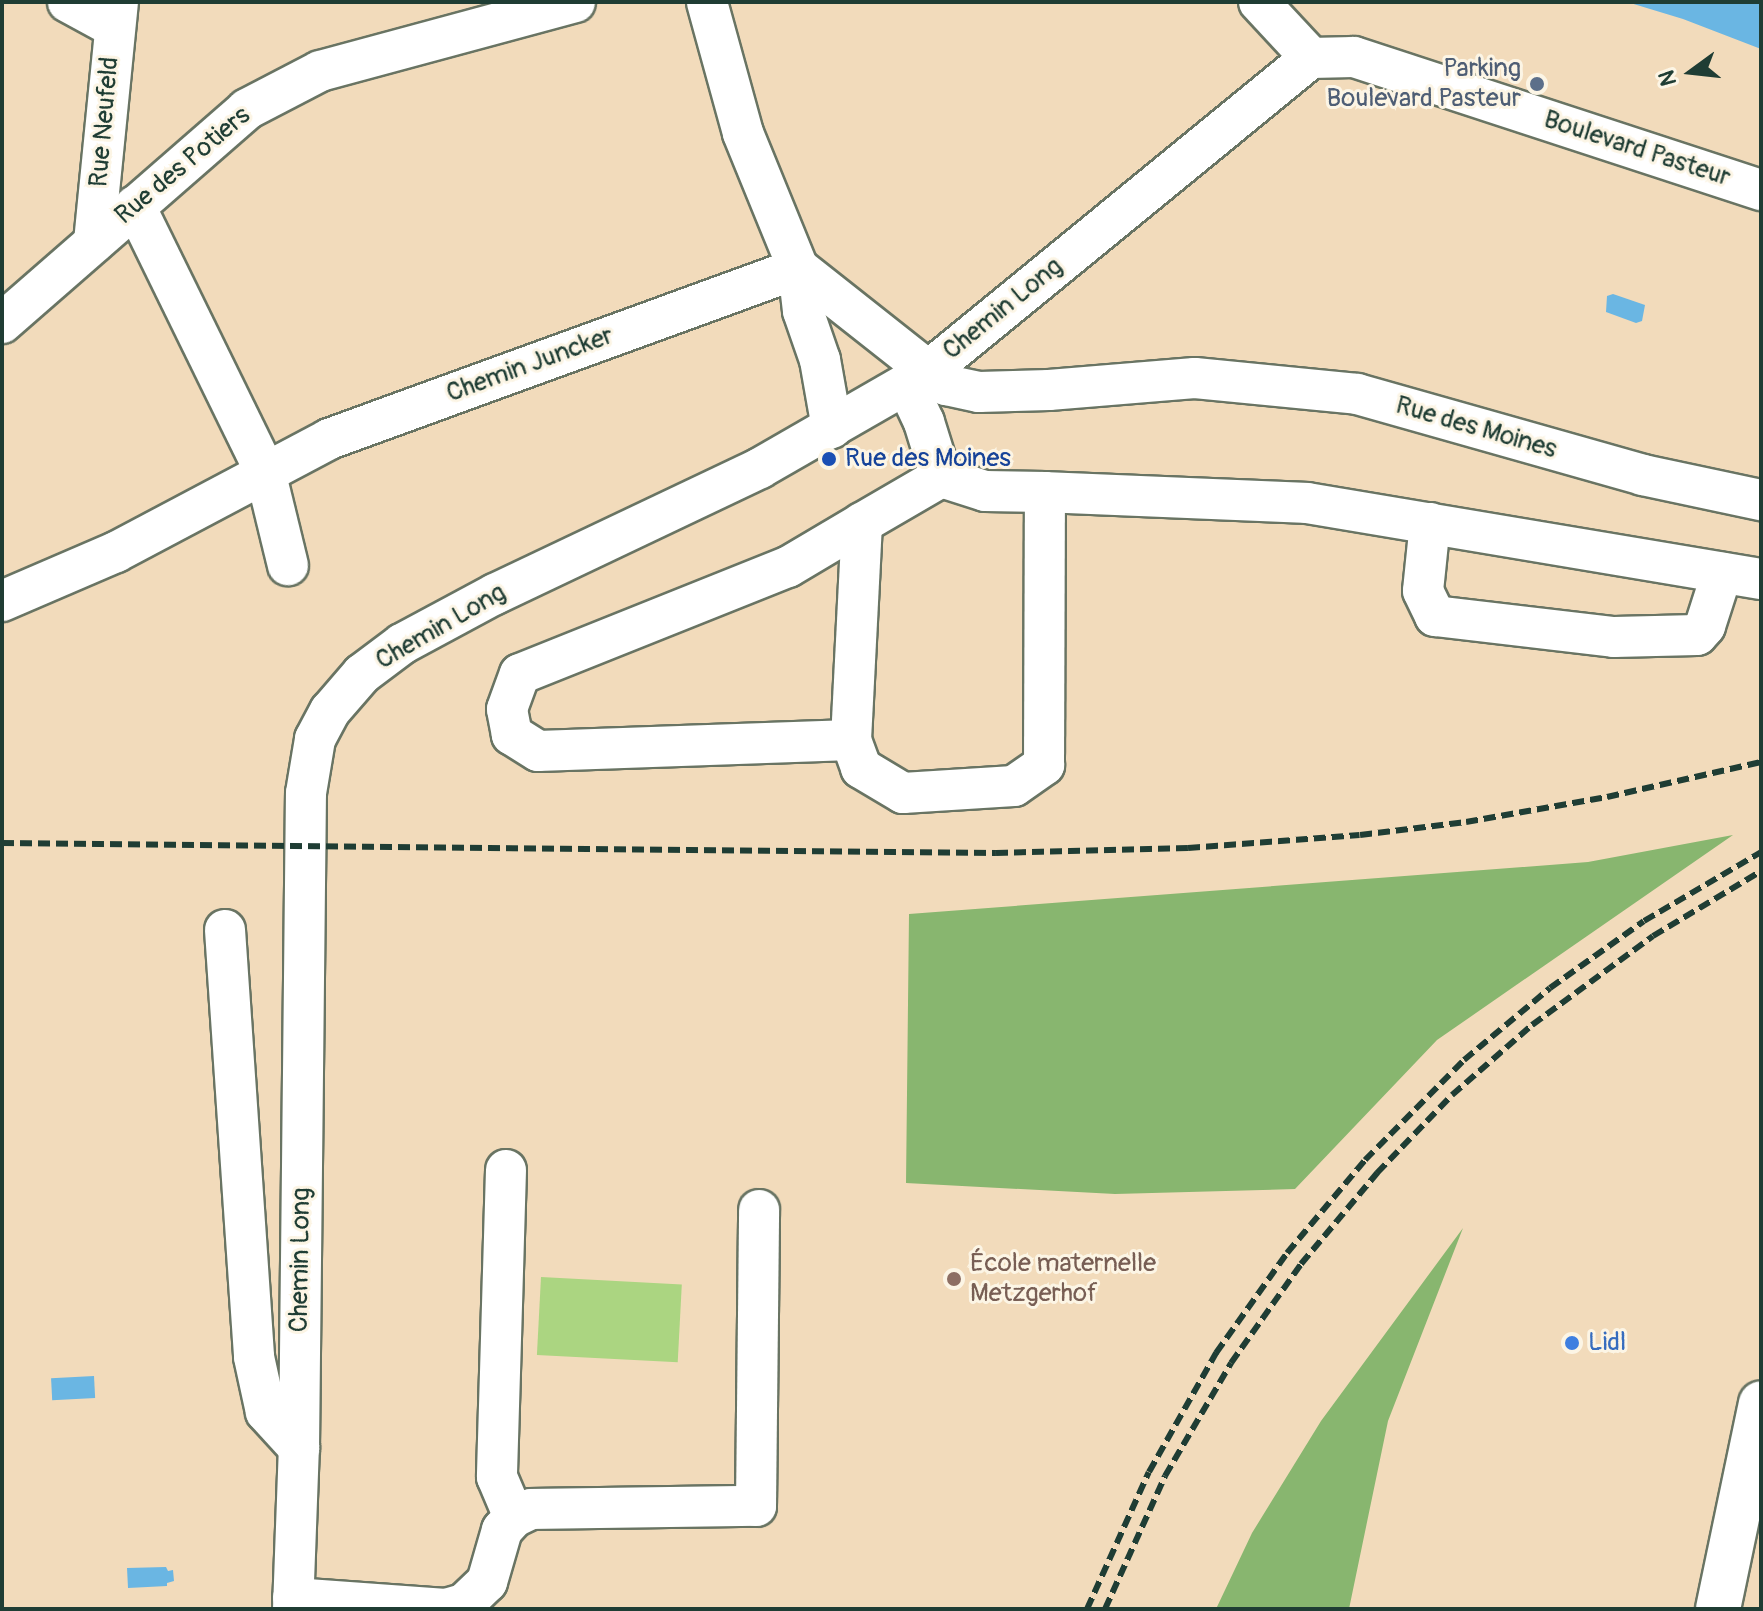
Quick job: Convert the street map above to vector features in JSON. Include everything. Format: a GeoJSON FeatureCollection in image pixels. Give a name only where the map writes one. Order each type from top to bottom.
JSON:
{"type":"FeatureCollection","features":[{"type":"Feature","properties":{"kind":"main road"},"geometry":{"type":"LineString","coordinates":[[1718,1609],[1761,1403]]}},
{"type":"Feature","properties":{"kind":"street"},"geometry":{"type":"LineString","coordinates":[[68,2],[116,15]]}},
{"type":"Feature","properties":{"kind":"street","name":"Rue des Potiers"},"geometry":{"type":"LineString","coordinates":[[3,319],[247,109],[320,71],[575,2]]}},
{"type":"Feature","properties":{"kind":"street","name":"Rue des Moines"},"geometry":{"type":"LineString","coordinates":[[707,2],[743,133],[798,268],[803,311],[820,360],[832,428]]}},
{"type":"Feature","properties":{"kind":"street"},"geometry":{"type":"LineString","coordinates":[[1259,2],[1311,58]]}},
{"type":"Feature","properties":{"kind":"street","name":"Rue Neufeld"},"geometry":{"type":"LineString","coordinates":[[94,242],[116,15]]}},
{"type":"Feature","properties":{"kind":"street","name":"Boulevard Pasteur"},"geometry":{"type":"LineString","coordinates":[[1311,58],[1354,57],[1761,190]]}},
{"type":"Feature","properties":{"kind":"street","name":"Chemin Long"},"geometry":{"type":"LineString","coordinates":[[293,1603],[299,1448],[307,772],[315,739],[343,693],[362,674],[402,644],[495,594],[760,468],[916,378],[1311,58]]}},
{"type":"Feature","properties":{"kind":"street"},"geometry":{"type":"LineString","coordinates":[[135,206],[265,471],[288,565]]}},
{"type":"Feature","properties":{"kind":"street","name":"Rue des Moines"},"geometry":{"type":"LineString","coordinates":[[798,268],[916,378],[979,392],[1195,378],[1357,394],[1643,475],[1761,500]]}},
{"type":"Feature","properties":{"kind":"street","name":"Chemin Juncker"},"geometry":{"type":"LineString","coordinates":[[2,601],[116,552],[329,439],[798,268]]}},
{"type":"Feature","properties":{"kind":"street"},"geometry":{"type":"LineString","coordinates":[[916,378],[924,422],[941,477]]}},
{"type":"Feature","properties":{"kind":"street"},"geometry":{"type":"LineString","coordinates":[[851,740],[538,751],[512,735],[507,709],[520,674],[788,567],[941,477],[985,491],[1307,503],[1761,579]]}},
{"type":"Feature","properties":{"kind":"street"},"geometry":{"type":"LineString","coordinates":[[862,523],[851,740],[861,768],[903,793],[1014,786],[1044,765],[1045,492]]}},
{"type":"Feature","properties":{"kind":"street"},"geometry":{"type":"LineString","coordinates":[[1430,523],[1423,591],[1435,616],[1614,637],[1697,635],[1705,626],[1722,573]]}},
{"type":"Feature","properties":{"kind":"street"},"geometry":{"type":"LineString","coordinates":[[225,930],[254,1357],[266,1412],[299,1448]]}},
{"type":"Feature","properties":{"kind":"street"},"geometry":{"type":"LineString","coordinates":[[506,1170],[497,1477],[514,1517]]}},
{"type":"Feature","properties":{"kind":"street"},"geometry":{"type":"LineString","coordinates":[[293,1603],[446,1609],[464,1604],[487,1582],[502,1530],[514,1517],[531,1509],[756,1506],[759,1210]]}},
{"type":"Feature","properties":{"kind":"green space"},"geometry":{"type":"Polygon","coordinates":[[[1733,835],[1437,1040],[1295,1189],[1115,1194],[906,1183],[909,914],[1588,862],[1733,835]]]}},
{"type":"Feature","properties":{"kind":"green space"},"geometry":{"type":"Polygon","coordinates":[[[1463,1228],[1388,1421],[1349,1609],[1216,1609],[1252,1533],[1321,1421],[1463,1228]]]}},
{"type":"Feature","properties":{"kind":"green space"},"geometry":{"type":"Polygon","coordinates":[[[541,1277],[682,1284],[678,1362],[537,1355],[541,1277]]]}},
{"type":"Feature","properties":{"kind":"water"},"geometry":{"type":"Polygon","coordinates":[[[1627,2],[1761,2],[1761,49],[1683,19],[1627,2]]]}},
{"type":"Feature","properties":{"kind":"water"},"geometry":{"type":"Polygon","coordinates":[[[1613,294],[1645,305],[1642,321],[1636,323],[1606,312],[1607,296],[1613,294]]]}},
{"type":"Feature","properties":{"kind":"water"},"geometry":{"type":"Polygon","coordinates":[[[94,1376],[95,1398],[52,1400],[51,1378],[94,1376]]]}},
{"type":"Feature","properties":{"kind":"water"},"geometry":{"type":"Polygon","coordinates":[[[166,1567],[168,1571],[173,1570],[174,1581],[167,1583],[167,1586],[128,1588],[127,1568],[166,1567]]]}},
{"type":"Feature","properties":{"kind":"railway"},"geometry":{"type":"LineString","coordinates":[[2,843],[996,853],[1188,848],[1360,835],[1466,822],[1607,797],[1761,762]]}},
{"type":"Feature","properties":{"kind":"railway"},"geometry":{"type":"LineString","coordinates":[[1087,1609],[1149,1472],[1216,1353],[1287,1253],[1365,1160],[1464,1060],[1550,988],[1644,921],[1761,852]]}},
{"type":"Feature","properties":{"kind":"railway"},"geometry":{"type":"LineString","coordinates":[[1105,1609],[1165,1476],[1231,1363],[1301,1264],[1377,1173],[1452,1095],[1532,1025],[1653,936],[1761,871]]}},
{"type":"Feature","properties":{"kind":"place","name":"Parking Boulevard Pasteur"},"geometry":{"type":"Point","coordinates":[1537,84]}},
{"type":"Feature","properties":{"kind":"place","name":"Rue des Moines"},"geometry":{"type":"Point","coordinates":[829,459]}},
{"type":"Feature","properties":{"kind":"place","name":"École maternelle Metzgerhof"},"geometry":{"type":"Point","coordinates":[954,1279]}},
{"type":"Feature","properties":{"kind":"place","name":"Lidl"},"geometry":{"type":"Point","coordinates":[1572,1343]}}]}
